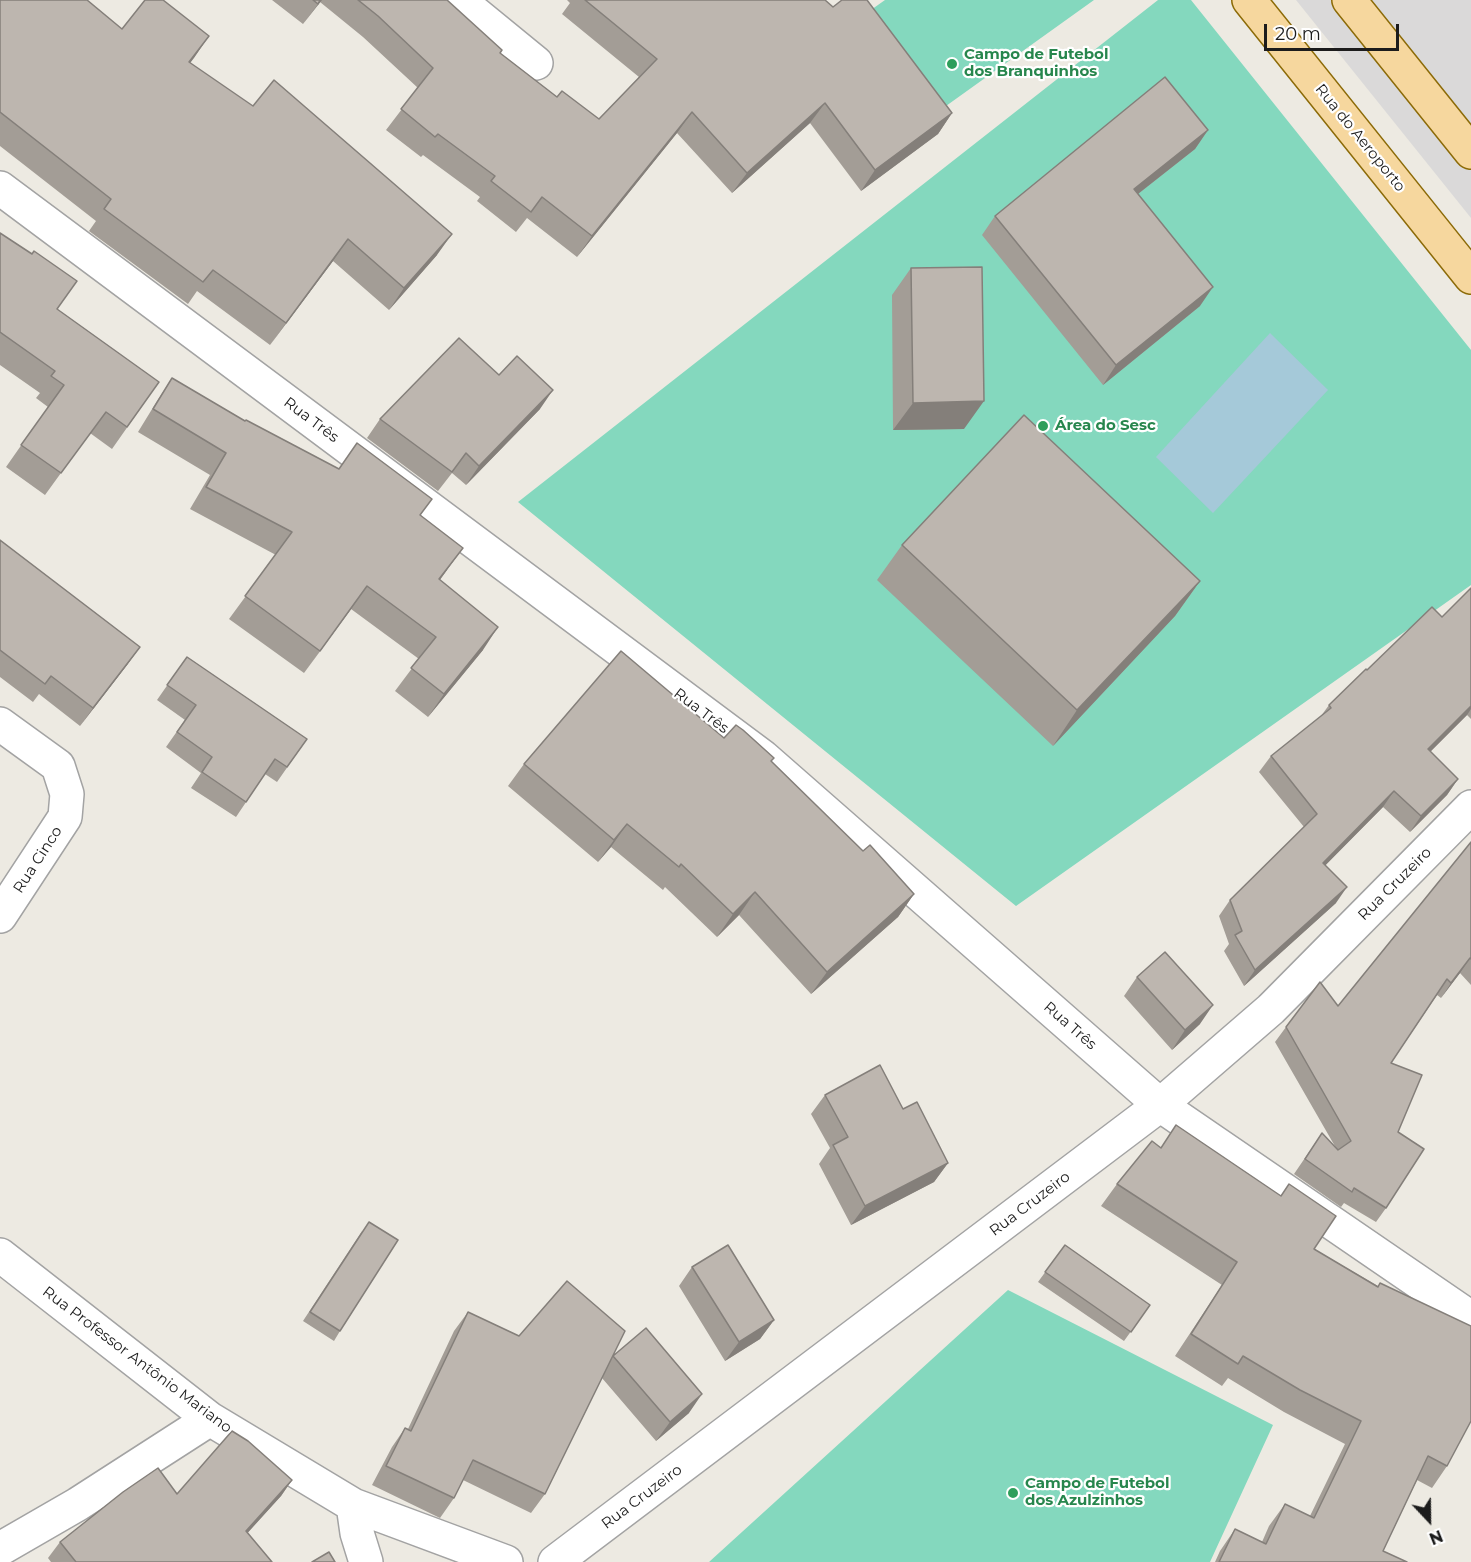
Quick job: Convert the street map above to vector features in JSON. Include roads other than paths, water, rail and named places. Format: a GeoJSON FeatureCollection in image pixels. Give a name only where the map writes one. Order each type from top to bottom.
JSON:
{"type":"FeatureCollection","features":[{"type":"Feature","properties":{"kind":"main road","name":"Rua do Aeroporto"},"geometry":{"type":"LineString","coordinates":[[1249,0],[1471,277]]}},
{"type":"Feature","properties":{"kind":"main road"},"geometry":{"type":"LineString","coordinates":[[1349,0],[1471,152]]}},
{"type":"Feature","properties":{"kind":"street"},"geometry":{"type":"LineString","coordinates":[[459,0],[536,63]]}},
{"type":"Feature","properties":{"kind":"street","name":"Rua Três"},"geometry":{"type":"LineString","coordinates":[[0,188],[763,757],[1160,1105],[1471,1318]]}},
{"type":"Feature","properties":{"kind":"street","name":"Rua Cinco"},"geometry":{"type":"LineString","coordinates":[[0,723],[58,766],[67,794],[65,817],[0,916]]}},
{"type":"Feature","properties":{"kind":"street","name":"Rua Cruzeiro"},"geometry":{"type":"LineString","coordinates":[[555,1562],[1160,1105],[1271,1009],[1471,807]]}},
{"type":"Feature","properties":{"kind":"street","name":"Rua Professor Antônio Mariano"},"geometry":{"type":"LineString","coordinates":[[0,1255],[210,1419],[353,1505],[506,1562]]}},
{"type":"Feature","properties":{"kind":"street"},"geometry":{"type":"LineString","coordinates":[[0,1549],[78,1504],[210,1419]]}},
{"type":"Feature","properties":{"kind":"street"},"geometry":{"type":"LineString","coordinates":[[353,1505],[357,1533],[366,1562]]}},
{"type":"Feature","properties":{"kind":"water"},"geometry":{"type":"Polygon","coordinates":[[[1270,333],[1328,390],[1213,513],[1156,457],[1270,333]]]}},
{"type":"Feature","properties":{"kind":"place","name":"Campo de Futebol dos Branquinhos"},"geometry":{"type":"Point","coordinates":[952,64]}},
{"type":"Feature","properties":{"kind":"place","name":"Área do Sesc"},"geometry":{"type":"Point","coordinates":[1043,426]}},
{"type":"Feature","properties":{"kind":"place","name":"Campo de Futebol dos Azulzinhos"},"geometry":{"type":"Point","coordinates":[1013,1493]}}]}
